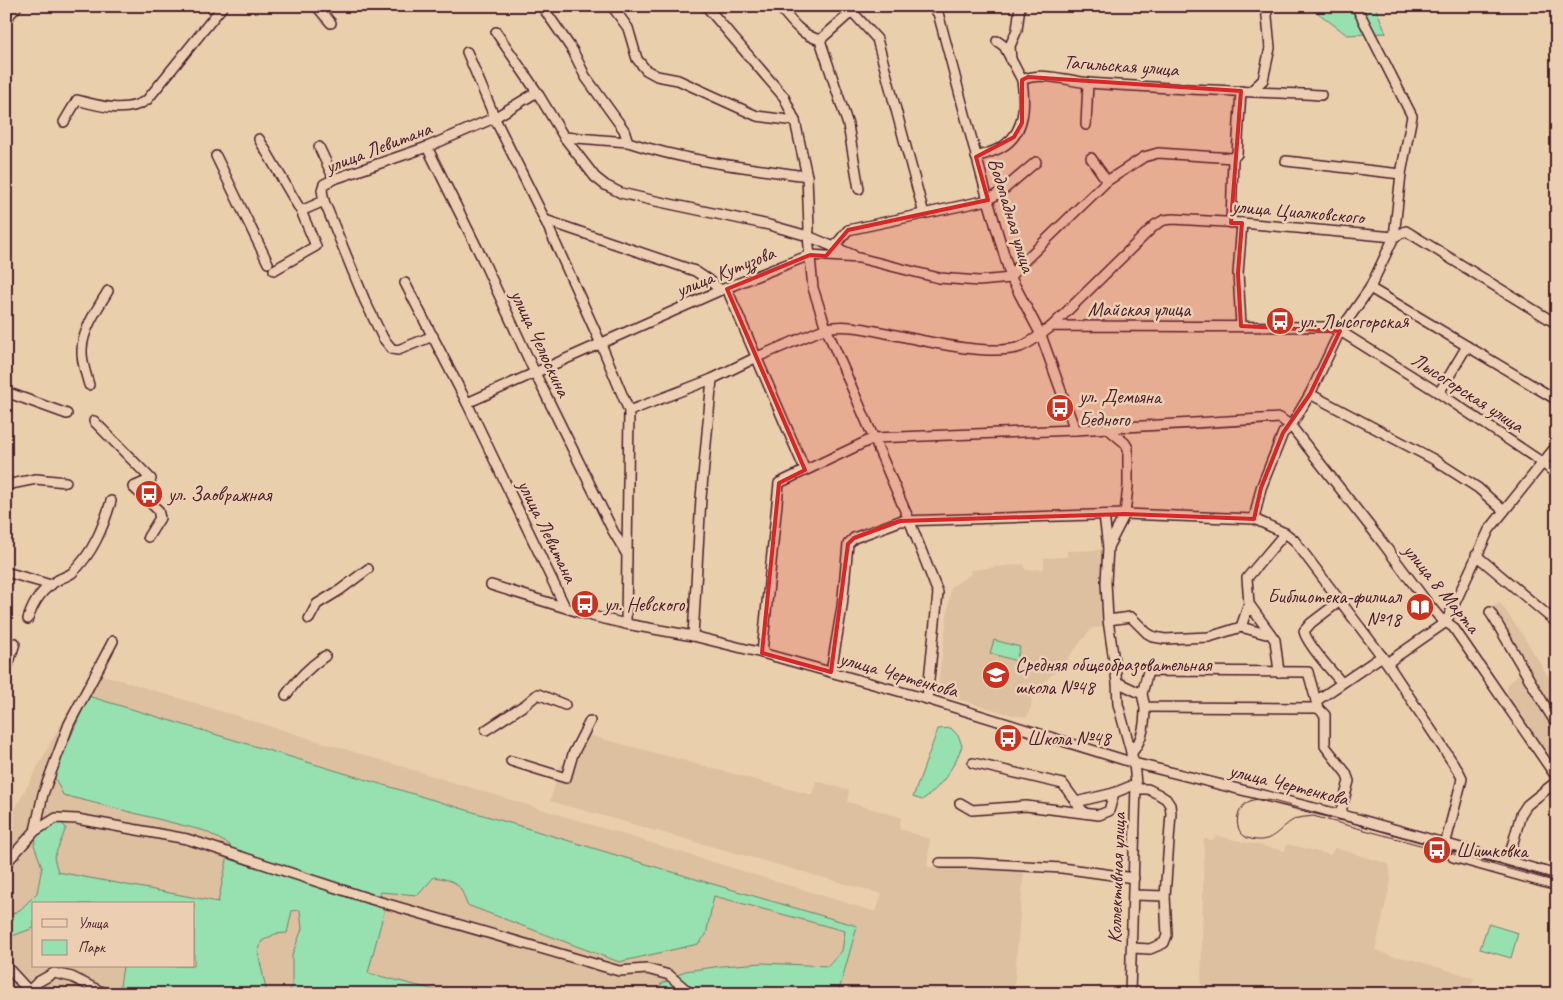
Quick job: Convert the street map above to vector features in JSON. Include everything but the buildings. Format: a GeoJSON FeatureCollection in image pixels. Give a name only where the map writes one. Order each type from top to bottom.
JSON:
{"type":"FeatureCollection","features":[{"type":"Feature","properties":{"kind":"street"},"geometry":{"type":"LineString","coordinates":[[6,19],[18,6]]}},
{"type":"Feature","properties":{"kind":"street"},"geometry":{"type":"LineString","coordinates":[[64,122],[77,100],[123,108],[139,105],[147,100],[223,6]]}},
{"type":"Feature","properties":{"kind":"street"},"geometry":{"type":"LineString","coordinates":[[319,6],[318,8],[331,23]]}},
{"type":"Feature","properties":{"kind":"street"},"geometry":{"type":"LineString","coordinates":[[542,6],[573,51],[585,76],[624,130],[628,142]]}},
{"type":"Feature","properties":{"kind":"street"},"geometry":{"type":"LineString","coordinates":[[612,6],[628,28],[637,60],[646,70],[657,76],[678,80],[757,116],[795,121]]}},
{"type":"Feature","properties":{"kind":"street"},"geometry":{"type":"LineString","coordinates":[[706,6],[784,97],[795,121],[807,176],[810,229],[808,236],[813,288],[826,328],[910,522],[938,594],[927,699]]}},
{"type":"Feature","properties":{"kind":"street"},"geometry":{"type":"LineString","coordinates":[[779,6],[798,29],[810,37],[820,40]]}},
{"type":"Feature","properties":{"kind":"street","name":"Водопадная улица"},"geometry":{"type":"LineString","coordinates":[[931,6],[938,13],[988,200],[1012,278],[1041,335],[1075,430]]}},
{"type":"Feature","properties":{"kind":"street"},"geometry":{"type":"LineString","coordinates":[[1011,61],[1010,46],[1017,30],[1020,6]]}},
{"type":"Feature","properties":{"kind":"street"},"geometry":{"type":"LineString","coordinates":[[1251,91],[1264,80],[1270,48],[1266,6]]}},
{"type":"Feature","properties":{"kind":"street"},"geometry":{"type":"LineString","coordinates":[[1254,519],[1261,488],[1283,433],[1291,426],[1310,394],[1340,330],[1370,288],[1394,237],[1401,174],[1412,116],[1356,6]]}},
{"type":"Feature","properties":{"kind":"street"},"geometry":{"type":"LineString","coordinates":[[820,40],[852,8],[876,39],[924,214]]}},
{"type":"Feature","properties":{"kind":"street"},"geometry":{"type":"LineString","coordinates":[[496,32],[537,92],[564,137],[595,177],[604,185],[621,193],[769,225],[808,236],[859,258]]}},
{"type":"Feature","properties":{"kind":"street"},"geometry":{"type":"LineString","coordinates":[[820,40],[848,125],[859,189]]}},
{"type":"Feature","properties":{"kind":"street"},"geometry":{"type":"LineString","coordinates":[[976,157],[1006,144],[1014,137],[1022,124],[1024,96],[1022,80],[1004,46],[997,41]]}},
{"type":"Feature","properties":{"kind":"street"},"geometry":{"type":"LineString","coordinates":[[466,52],[494,118],[545,220],[629,411],[626,624]]}},
{"type":"Feature","properties":{"kind":"street","name":"Тагильская улица"},"geometry":{"type":"LineString","coordinates":[[1022,80],[1028,77],[1044,76],[1088,83],[1321,95]]}},
{"type":"Feature","properties":{"kind":"street"},"geometry":{"type":"LineString","coordinates":[[1086,125],[1088,83]]}},
{"type":"Feature","properties":{"kind":"street"},"geometry":{"type":"LineString","coordinates":[[1231,223],[1233,158],[1237,154],[1241,90]]}},
{"type":"Feature","properties":{"kind":"street","name":"улица Левитана"},"geometry":{"type":"LineString","coordinates":[[433,336],[398,350],[392,350],[383,338],[354,275],[324,201],[322,190],[324,184],[427,147],[494,118],[537,92]]}},
{"type":"Feature","properties":{"kind":"street"},"geometry":{"type":"LineString","coordinates":[[564,137],[628,142],[653,150],[759,170],[807,176]]}},
{"type":"Feature","properties":{"kind":"street"},"geometry":{"type":"LineString","coordinates":[[216,156],[271,266],[316,246],[301,211],[260,139]]}},
{"type":"Feature","properties":{"kind":"street"},"geometry":{"type":"LineString","coordinates":[[319,147],[334,179]]}},
{"type":"Feature","properties":{"kind":"street","name":"улица Челюскина"},"geometry":{"type":"LineString","coordinates":[[427,147],[481,256],[535,374],[626,554]]}},
{"type":"Feature","properties":{"kind":"street"},"geometry":{"type":"LineString","coordinates":[[1012,278],[1016,268],[1107,181],[1144,156],[1158,153],[1233,158]]}},
{"type":"Feature","properties":{"kind":"street"},"geometry":{"type":"LineString","coordinates":[[1091,158],[1107,181]]}},
{"type":"Feature","properties":{"kind":"street"},"geometry":{"type":"LineString","coordinates":[[1286,161],[1401,174]]}},
{"type":"Feature","properties":{"kind":"street"},"geometry":{"type":"LineString","coordinates":[[834,247],[848,230],[988,200],[1002,191],[1036,162]]}},
{"type":"Feature","properties":{"kind":"street"},"geometry":{"type":"LineString","coordinates":[[301,211],[324,201]]}},
{"type":"Feature","properties":{"kind":"street","name":"улица Циалковского"},"geometry":{"type":"LineString","coordinates":[[1052,326],[1155,225],[1173,219],[1242,223],[1394,237],[1406,231],[1557,324]]}},
{"type":"Feature","properties":{"kind":"street"},"geometry":{"type":"LineString","coordinates":[[545,220],[695,271],[724,290],[757,357],[805,470]]}},
{"type":"Feature","properties":{"kind":"street"},"geometry":{"type":"LineString","coordinates":[[1241,326],[1238,273],[1242,223]]}},
{"type":"Feature","properties":{"kind":"street","name":"улица Кутузова"},"geometry":{"type":"LineString","coordinates":[[467,403],[724,290],[810,255],[859,258],[939,278],[979,281],[1012,278]]}},
{"type":"Feature","properties":{"kind":"street","name":"улица Левитана"},"geometry":{"type":"LineString","coordinates":[[406,283],[467,403],[565,606]]}},
{"type":"Feature","properties":{"kind":"street"},"geometry":{"type":"LineString","coordinates":[[1370,288],[1557,400]]}},
{"type":"Feature","properties":{"kind":"street"},"geometry":{"type":"LineString","coordinates":[[89,385],[82,350],[85,336],[93,317],[108,291]]}},
{"type":"Feature","properties":{"kind":"street"},"geometry":{"type":"LineString","coordinates":[[629,411],[712,379],[757,357],[826,328],[854,326],[942,344],[1000,350],[1020,347],[1052,326]]}},
{"type":"Feature","properties":{"kind":"street","name":"Майская улица"},"geometry":{"type":"LineString","coordinates":[[1052,326],[1241,326]]}},
{"type":"Feature","properties":{"kind":"street","name":"Лысогорская улица"},"geometry":{"type":"LineString","coordinates":[[1241,326],[1330,327],[1340,330],[1439,393],[1543,463],[1557,475]]}},
{"type":"Feature","properties":{"kind":"street"},"geometry":{"type":"LineString","coordinates":[[1439,393],[1467,346]]}},
{"type":"Feature","properties":{"kind":"street"},"geometry":{"type":"LineString","coordinates":[[693,636],[701,498],[712,379]]}},
{"type":"Feature","properties":{"kind":"street"},"geometry":{"type":"LineString","coordinates":[[6,392],[67,414]]}},
{"type":"Feature","properties":{"kind":"street"},"geometry":{"type":"LineString","coordinates":[[1310,394],[1433,459],[1478,488],[1504,511]]}},
{"type":"Feature","properties":{"kind":"street"},"geometry":{"type":"LineString","coordinates":[[762,653],[779,483],[874,438],[1075,430],[1280,418],[1291,426]]}},
{"type":"Feature","properties":{"kind":"street"},"geometry":{"type":"LineString","coordinates":[[94,421],[151,479],[133,487],[158,510],[160,518],[148,536]]}},
{"type":"Feature","properties":{"kind":"street","name":"улица 8 Марта"},"geometry":{"type":"LineString","coordinates":[[1291,426],[1426,601],[1440,618],[1453,627],[1557,780]]}},
{"type":"Feature","properties":{"kind":"street"},"geometry":{"type":"LineString","coordinates":[[1107,428],[1125,443],[1128,448],[1128,486],[1125,514],[1108,547]]}},
{"type":"Feature","properties":{"kind":"street"},"geometry":{"type":"LineString","coordinates":[[1146,707],[1317,704],[1342,683],[1446,622],[1489,530],[1557,444]]}},
{"type":"Feature","properties":{"kind":"street"},"geometry":{"type":"LineString","coordinates":[[6,485],[36,479],[66,482]]}},
{"type":"Feature","properties":{"kind":"street"},"geometry":{"type":"LineString","coordinates":[[28,619],[32,607],[41,594],[51,584],[71,575],[85,559],[99,538],[111,501]]}},
{"type":"Feature","properties":{"kind":"street"},"geometry":{"type":"LineString","coordinates":[[831,672],[842,607],[848,544],[854,538],[891,524],[900,521],[1125,514],[1254,519],[1285,533],[1294,540],[1385,659],[1462,778],[1445,845]]}},
{"type":"Feature","properties":{"kind":"street"},"geometry":{"type":"LineString","coordinates":[[1104,515],[1108,547]]}},
{"type":"Feature","properties":{"kind":"street"},"geometry":{"type":"LineString","coordinates":[[1241,627],[1249,604],[1247,578],[1285,533]]}},
{"type":"Feature","properties":{"kind":"street","name":"Коллективная улица"},"geometry":{"type":"LineString","coordinates":[[1108,547],[1106,582],[1108,620],[1117,682],[1118,704],[1134,763],[1136,787],[1130,994]]}},
{"type":"Feature","properties":{"kind":"street"},"geometry":{"type":"LineString","coordinates":[[1476,555],[1557,623]]}},
{"type":"Feature","properties":{"kind":"street"},"geometry":{"type":"LineString","coordinates":[[309,619],[317,604],[368,569]]}},
{"type":"Feature","properties":{"kind":"street"},"geometry":{"type":"LineString","coordinates":[[6,572],[51,584]]}},
{"type":"Feature","properties":{"kind":"street","name":"улица Чертенкова"},"geometry":{"type":"LineString","coordinates":[[491,585],[565,606],[592,616],[693,636],[762,653],[927,699],[1134,763],[1340,815],[1557,875]]}},
{"type":"Feature","properties":{"kind":"street"},"geometry":{"type":"LineString","coordinates":[[1340,601],[1311,622],[1304,631],[1308,642],[1330,671],[1342,683]]}},
{"type":"Feature","properties":{"kind":"street"},"geometry":{"type":"LineString","coordinates":[[1249,604],[1275,640],[1279,672]]}},
{"type":"Feature","properties":{"kind":"street"},"geometry":{"type":"LineString","coordinates":[[1490,612],[1524,668],[1532,687],[1557,725]]}},
{"type":"Feature","properties":{"kind":"street"},"geometry":{"type":"LineString","coordinates":[[1108,620],[1131,617],[1147,633],[1164,639],[1208,637],[1241,627],[1266,634],[1270,633]]}},
{"type":"Feature","properties":{"kind":"street"},"geometry":{"type":"LineString","coordinates":[[35,830],[43,794],[69,724],[113,641]]}},
{"type":"Feature","properties":{"kind":"street"},"geometry":{"type":"LineString","coordinates":[[6,672],[15,642]]}},
{"type":"Feature","properties":{"kind":"street"},"geometry":{"type":"LineString","coordinates":[[286,695],[296,682],[325,656]]}},
{"type":"Feature","properties":{"kind":"street"},"geometry":{"type":"LineString","coordinates":[[1131,754],[1139,743],[1145,720],[1146,707],[1142,694],[1148,671],[1308,672],[1317,704],[1325,715],[1325,746],[1346,773],[1349,781],[1340,815]]}},
{"type":"Feature","properties":{"kind":"street"},"geometry":{"type":"LineString","coordinates":[[1117,682],[1142,694]]}},
{"type":"Feature","properties":{"kind":"street"},"geometry":{"type":"LineString","coordinates":[[486,730],[538,694],[565,705]]}},
{"type":"Feature","properties":{"kind":"street"},"geometry":{"type":"LineString","coordinates":[[511,761],[566,778],[573,754],[590,721]]}},
{"type":"Feature","properties":{"kind":"street"},"geometry":{"type":"LineString","coordinates":[[973,763],[1063,784],[1084,813]]}},
{"type":"Feature","properties":{"kind":"street"},"geometry":{"type":"LineString","coordinates":[[1508,861],[1527,805],[1557,780]]}},
{"type":"Feature","properties":{"kind":"street"},"geometry":{"type":"LineString","coordinates":[[1076,802],[1136,787],[1154,791],[1166,799],[1170,805],[1172,824],[1165,896],[1167,935],[1164,943],[1150,949],[1132,948]]}},
{"type":"Feature","properties":{"kind":"street"},"geometry":{"type":"LineString","coordinates":[[960,802],[972,810],[1026,806],[1099,815],[1109,812],[1114,793]]}},
{"type":"Feature","properties":{"kind":"street"},"geometry":{"type":"LineString","coordinates":[[6,863],[35,830],[56,818],[77,818],[187,839],[367,898],[618,971],[647,969],[669,975],[691,994]]}},
{"type":"Feature","properties":{"kind":"street"},"geometry":{"type":"LineString","coordinates":[[1453,857],[1557,886]]}},
{"type":"Feature","properties":{"kind":"street"},"geometry":{"type":"LineString","coordinates":[[940,863],[1062,868],[1134,878]]}},
{"type":"Feature","properties":{"kind":"street"},"geometry":{"type":"LineString","coordinates":[[1134,895],[1165,896]]}},
{"type":"Feature","properties":{"kind":"street"},"geometry":{"type":"LineString","coordinates":[[6,966],[29,992],[38,982],[54,973],[72,977],[100,993],[110,994]]}},
{"type":"Feature","properties":{"kind":"highlighted area"},"geometry":{"type":"Polygon","coordinates":[[[1028,77],[1241,91],[1231,223],[1242,223],[1238,273],[1241,326],[1340,331],[1310,394],[1283,433],[1261,488],[1254,519],[1125,514],[900,521],[854,538],[848,544],[831,672],[762,653],[779,483],[805,470],[727,289],[810,255],[826,256],[848,230],[988,200],[976,157],[1014,137],[1022,123],[1022,80],[1028,77]]]}},
{"type":"Feature","properties":{"kind":"shaded area"},"geometry":{"type":"Polygon","coordinates":[[[1105,550],[1108,627],[1092,628],[1063,664],[1032,694],[1031,707],[1027,717],[1012,715],[937,693],[951,587],[971,574],[970,570],[1024,564],[1025,570],[1044,569],[1044,558],[1067,557],[1067,551],[1105,550]]]}},
{"type":"Feature","properties":{"kind":"shaded area"},"geometry":{"type":"Polygon","coordinates":[[[1500,603],[1524,637],[1557,691],[1557,774],[1507,696],[1507,685],[1519,674],[1487,610],[1500,603]]]}},
{"type":"Feature","properties":{"kind":"shaded area"},"geometry":{"type":"Polygon","coordinates":[[[90,671],[876,912],[882,894],[550,801],[561,764],[576,766],[588,735],[812,795],[816,781],[849,790],[847,802],[901,817],[899,829],[930,839],[927,867],[1024,869],[1014,986],[994,990],[994,994],[6,994],[6,825],[90,671]]]}},
{"type":"Feature","properties":{"kind":"shaded area"},"geometry":{"type":"Polygon","coordinates":[[[1217,836],[1285,851],[1287,844],[1330,855],[1335,848],[1389,864],[1391,881],[1375,950],[1474,978],[1468,994],[1201,994],[1204,839],[1212,840],[1217,836]]]}},
{"type":"Feature","properties":{"kind":"green space"},"geometry":{"type":"Polygon","coordinates":[[[1309,6],[1375,6],[1386,33],[1347,35],[1309,6]]]}},
{"type":"Feature","properties":{"kind":"green space"},"geometry":{"type":"Polygon","coordinates":[[[994,640],[1020,647],[1016,661],[990,653],[994,640]]]}},
{"type":"Feature","properties":{"kind":"green space"},"geometry":{"type":"Polygon","coordinates":[[[88,696],[857,926],[838,994],[658,994],[661,984],[685,971],[762,963],[828,966],[842,951],[845,931],[714,896],[706,935],[698,944],[619,962],[467,905],[460,888],[456,884],[434,877],[418,895],[380,892],[384,912],[368,973],[450,994],[287,994],[292,987],[292,955],[302,929],[300,910],[292,911],[287,933],[275,934],[262,941],[258,952],[267,994],[149,994],[120,986],[123,968],[195,968],[195,902],[32,902],[32,929],[12,936],[6,929],[6,920],[21,909],[37,893],[42,867],[34,845],[37,835],[61,822],[66,828],[54,858],[58,872],[218,902],[230,845],[205,831],[63,795],[54,776],[88,696]]]}},
{"type":"Feature","properties":{"kind":"green space"},"geometry":{"type":"Polygon","coordinates":[[[951,728],[959,737],[962,746],[955,762],[941,783],[929,795],[922,800],[913,797],[938,729],[951,728]]]}},
{"type":"Feature","properties":{"kind":"green space"},"geometry":{"type":"Polygon","coordinates":[[[1488,924],[1518,933],[1511,958],[1480,949],[1488,924]]]}},
{"type":"Feature","properties":{"kind":"tram line"},"geometry":{"type":"LineString","coordinates":[[1557,879],[1273,801],[1252,800],[1245,804],[1238,815],[1238,827],[1245,837],[1251,839],[1266,839],[1298,818],[1313,816],[1557,882]]}},
{"type":"Feature","properties":{"kind":"place","name":"ул. Лысогорская"},"geometry":{"type":"Point","coordinates":[1280,321]}},
{"type":"Feature","properties":{"kind":"place","name":"ул. Демьяна Бедного"},"geometry":{"type":"Point","coordinates":[1060,408]}},
{"type":"Feature","properties":{"kind":"place","name":"ул. Заовражная"},"geometry":{"type":"Point","coordinates":[149,494]}},
{"type":"Feature","properties":{"kind":"place","name":"ул. Невского"},"geometry":{"type":"Point","coordinates":[585,604]}},
{"type":"Feature","properties":{"kind":"place","name":"Библиотека-филиал №18"},"geometry":{"type":"Point","coordinates":[1420,607]}},
{"type":"Feature","properties":{"kind":"place","name":"Средняя общеобразовательная школа №48"},"geometry":{"type":"Point","coordinates":[996,675]}},
{"type":"Feature","properties":{"kind":"place","name":"Школа №48"},"geometry":{"type":"Point","coordinates":[1008,738]}},
{"type":"Feature","properties":{"kind":"place","name":"Шишковка"},"geometry":{"type":"Point","coordinates":[1437,850]}}]}
